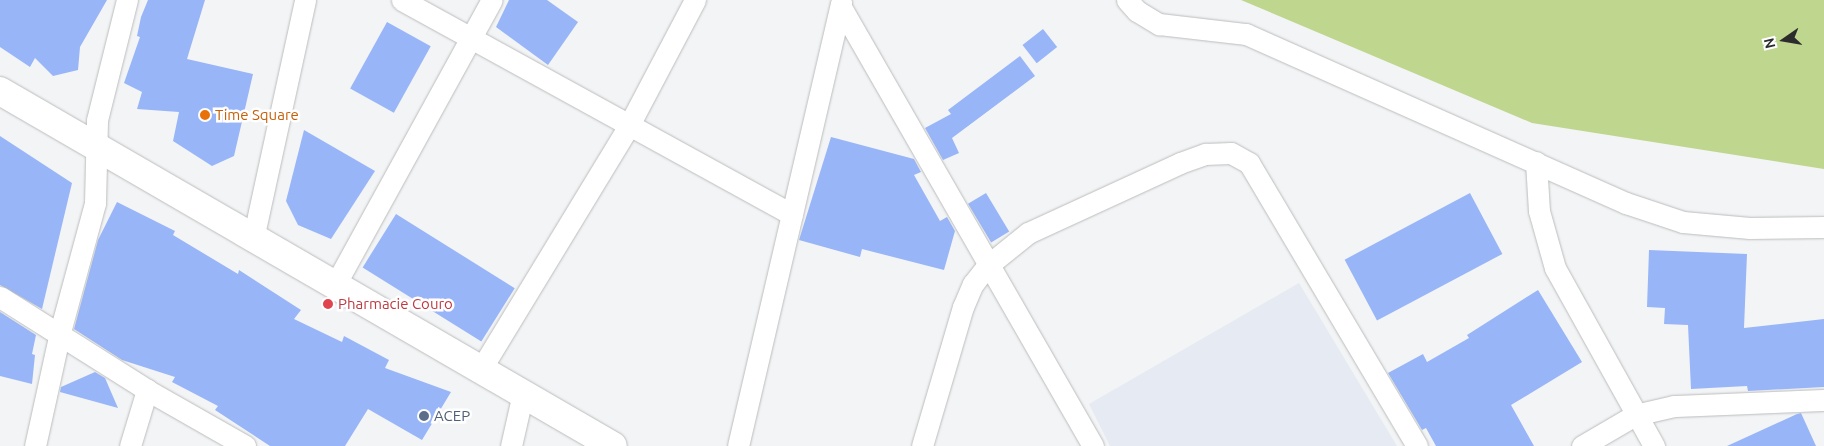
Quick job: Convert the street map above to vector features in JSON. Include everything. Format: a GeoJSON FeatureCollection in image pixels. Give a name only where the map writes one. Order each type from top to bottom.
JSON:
{"type":"FeatureCollection","features":[{"type":"Feature","properties":{"kind":"street"},"geometry":{"type":"LineString","coordinates":[[35,446],[60,332],[95,203],[98,174],[97,120],[126,0]]}},
{"type":"Feature","properties":{"kind":"street"},"geometry":{"type":"LineString","coordinates":[[253,239],[305,0]]}},
{"type":"Feature","properties":{"kind":"street"},"geometry":{"type":"LineString","coordinates":[[402,0],[471,37],[628,127],[792,214]]}},
{"type":"Feature","properties":{"kind":"street"},"geometry":{"type":"LineString","coordinates":[[335,285],[492,0]]}},
{"type":"Feature","properties":{"kind":"street"},"geometry":{"type":"LineString","coordinates":[[481,369],[628,127],[695,0]]}},
{"type":"Feature","properties":{"kind":"street"},"geometry":{"type":"LineString","coordinates":[[1127,0],[1137,11],[1159,24],[1246,34],[1536,162],[1626,204],[1683,222],[1750,228],[1824,227]]}},
{"type":"Feature","properties":{"kind":"street"},"geometry":{"type":"LineString","coordinates":[[738,446],[841,4]]}},
{"type":"Feature","properties":{"kind":"street"},"geometry":{"type":"LineString","coordinates":[[841,4],[987,266],[1093,446]]}},
{"type":"Feature","properties":{"kind":"street"},"geometry":{"type":"LineString","coordinates":[[0,91],[613,446]]}},
{"type":"Feature","properties":{"kind":"street"},"geometry":{"type":"LineString","coordinates":[[922,446],[963,307],[972,284],[987,266],[1028,233],[1188,160],[1205,154],[1231,153],[1248,163],[1417,446]]}},
{"type":"Feature","properties":{"kind":"street"},"geometry":{"type":"LineString","coordinates":[[1536,162],[1540,211],[1556,268],[1635,415],[1654,446]]}},
{"type":"Feature","properties":{"kind":"street"},"geometry":{"type":"LineString","coordinates":[[0,296],[60,332],[147,390],[245,446]]}},
{"type":"Feature","properties":{"kind":"street"},"geometry":{"type":"LineString","coordinates":[[130,446],[147,390]]}},
{"type":"Feature","properties":{"kind":"street"},"geometry":{"type":"LineString","coordinates":[[511,446],[523,393]]}},
{"type":"Feature","properties":{"kind":"street"},"geometry":{"type":"LineString","coordinates":[[1582,446],[1635,415],[1674,406],[1822,404]]}},
{"type":"Feature","properties":{"kind":"shaded area"},"geometry":{"type":"Polygon","coordinates":[[[1299,283],[1397,446],[1110,446],[1089,404],[1299,283]]]}},
{"type":"Feature","properties":{"kind":"green space"},"geometry":{"type":"Polygon","coordinates":[[[1241,0],[1824,0],[1824,169],[1532,123],[1241,0]]]}},
{"type":"Feature","properties":{"kind":"building"},"geometry":{"type":"Polygon","coordinates":[[[0,0],[107,0],[80,47],[78,70],[53,76],[35,58],[30,67],[0,47],[0,0]]]}},
{"type":"Feature","properties":{"kind":"building"},"geometry":{"type":"Polygon","coordinates":[[[148,0],[205,0],[187,59],[253,74],[234,156],[212,166],[173,141],[179,112],[137,109],[142,92],[124,83],[140,37],[137,36],[141,17],[148,0]]]}},
{"type":"Feature","properties":{"kind":"building"},"geometry":{"type":"Polygon","coordinates":[[[509,0],[547,0],[578,22],[548,65],[496,27],[509,0]]]}},
{"type":"Feature","properties":{"kind":"building"},"geometry":{"type":"Polygon","coordinates":[[[387,22],[431,46],[394,113],[350,88],[387,22]]]}},
{"type":"Feature","properties":{"kind":"building"},"geometry":{"type":"Polygon","coordinates":[[[1043,29],[1057,47],[1037,63],[1023,45],[1043,29]]]}},
{"type":"Feature","properties":{"kind":"building"},"geometry":{"type":"Polygon","coordinates":[[[1020,56],[1035,76],[952,138],[959,153],[943,160],[925,128],[951,114],[948,110],[1020,56]]]}},
{"type":"Feature","properties":{"kind":"building"},"geometry":{"type":"Polygon","coordinates":[[[304,130],[375,171],[331,239],[298,225],[286,201],[304,130]]]}},
{"type":"Feature","properties":{"kind":"building"},"geometry":{"type":"Polygon","coordinates":[[[0,136],[72,183],[42,309],[0,285],[0,136]]]}},
{"type":"Feature","properties":{"kind":"building"},"geometry":{"type":"Polygon","coordinates":[[[831,137],[914,159],[921,172],[914,175],[940,221],[947,217],[955,231],[944,270],[862,249],[860,257],[799,240],[831,137]]]}},
{"type":"Feature","properties":{"kind":"building"},"geometry":{"type":"Polygon","coordinates":[[[986,193],[1009,232],[991,242],[968,204],[986,193]]]}},
{"type":"Feature","properties":{"kind":"building"},"geometry":{"type":"Polygon","coordinates":[[[1470,193],[1502,254],[1377,321],[1345,260],[1470,193]]]}},
{"type":"Feature","properties":{"kind":"building"},"geometry":{"type":"Polygon","coordinates":[[[117,202],[175,231],[173,235],[238,274],[239,270],[301,310],[294,319],[342,342],[344,336],[389,360],[385,368],[451,392],[422,440],[368,409],[345,446],[270,446],[215,410],[218,406],[172,382],[175,377],[122,360],[74,329],[98,240],[117,202]]]}},
{"type":"Feature","properties":{"kind":"building"},"geometry":{"type":"Polygon","coordinates":[[[396,214],[515,288],[481,342],[363,267],[396,214]]]}},
{"type":"Feature","properties":{"kind":"building"},"geometry":{"type":"Polygon","coordinates":[[[1649,250],[1747,254],[1744,328],[1824,319],[1824,387],[1748,391],[1747,386],[1691,389],[1688,325],[1664,324],[1665,308],[1647,307],[1649,250]]]}},
{"type":"Feature","properties":{"kind":"building"},"geometry":{"type":"Polygon","coordinates":[[[1538,290],[1582,362],[1511,405],[1534,446],[1436,446],[1426,428],[1422,430],[1388,373],[1423,354],[1427,362],[1469,338],[1467,335],[1538,290]]]}},
{"type":"Feature","properties":{"kind":"building"},"geometry":{"type":"Polygon","coordinates":[[[0,312],[36,335],[32,354],[35,355],[32,384],[0,376],[0,312]]]}},
{"type":"Feature","properties":{"kind":"building"},"geometry":{"type":"Polygon","coordinates":[[[95,372],[105,378],[118,408],[60,392],[61,387],[95,372]]]}},
{"type":"Feature","properties":{"kind":"building"},"geometry":{"type":"Polygon","coordinates":[[[1801,413],[1816,446],[1727,446],[1797,414],[1801,413]]]}},
{"type":"Feature","properties":{"kind":"place","name":"Time Square"},"geometry":{"type":"Point","coordinates":[205,115]}},
{"type":"Feature","properties":{"kind":"place","name":"Pharmacie Couro"},"geometry":{"type":"Point","coordinates":[328,304]}},
{"type":"Feature","properties":{"kind":"place","name":"ACEP"},"geometry":{"type":"Point","coordinates":[424,416]}}]}
